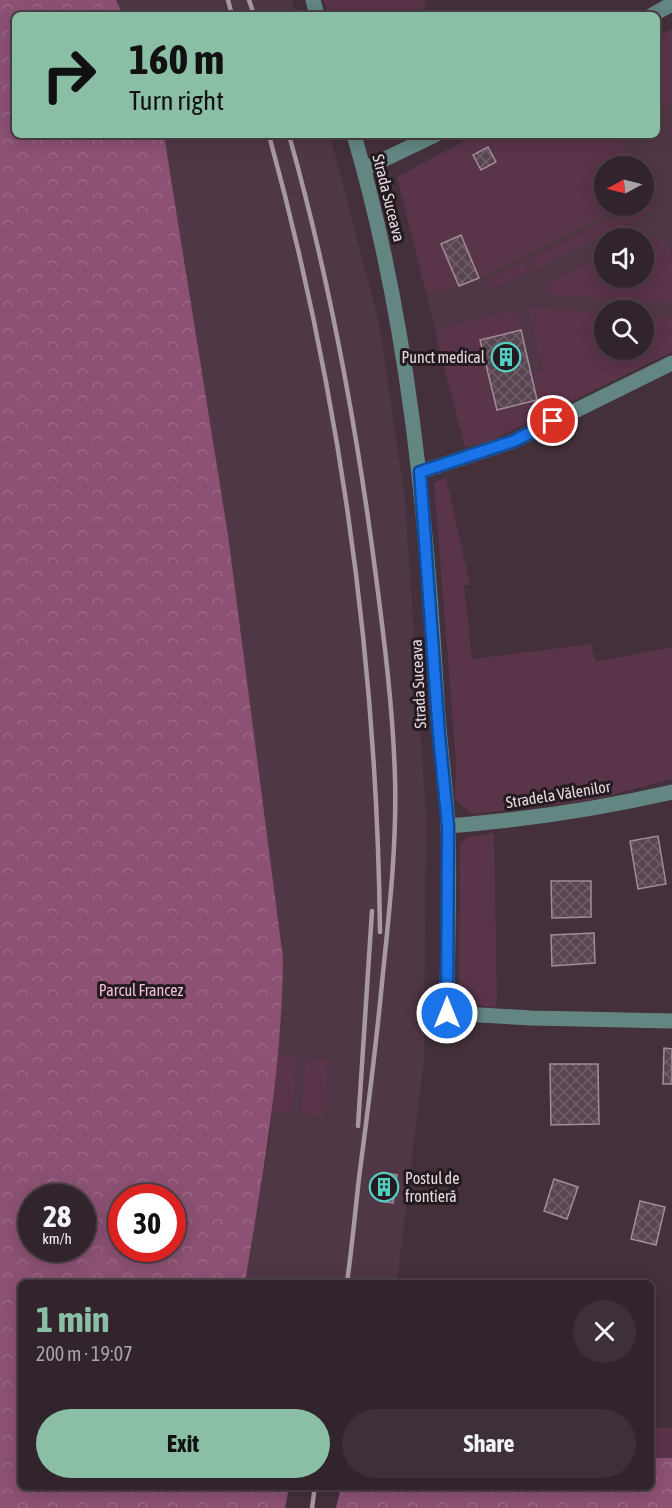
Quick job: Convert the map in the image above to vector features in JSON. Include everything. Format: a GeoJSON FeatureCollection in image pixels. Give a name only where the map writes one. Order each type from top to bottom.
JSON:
{"type":"FeatureCollection","features":[{"type":"Feature","properties":{"kind":"street"},"geometry":{"type":"LineString","coordinates":[[657,12],[672,4]]}},
{"type":"Feature","properties":{"kind":"street","name":"Strada Suceava"},"geometry":{"type":"LineString","coordinates":[[355,138],[386,258],[400,329],[420,472],[448,826],[447,1013],[531,1018],[672,1021]]}},
{"type":"Feature","properties":{"kind":"street"},"geometry":{"type":"LineString","coordinates":[[364,169],[429,138]]}},
{"type":"Feature","properties":{"kind":"street"},"geometry":{"type":"LineString","coordinates":[[420,472],[514,441],[672,363]]}},
{"type":"Feature","properties":{"kind":"street","name":"Stradela Vălenilor"},"geometry":{"type":"LineString","coordinates":[[448,826],[546,816],[672,792]]}},
{"type":"Feature","properties":{"kind":"shaded area"},"geometry":{"type":"Polygon","coordinates":[[[116,0],[292,0],[295,12],[122,12],[116,0]]]}},
{"type":"Feature","properties":{"kind":"shaded area"},"geometry":{"type":"Polygon","coordinates":[[[324,0],[427,0],[424,2],[426,8],[413,12],[327,12],[324,0]]]}},
{"type":"Feature","properties":{"kind":"shaded area"},"geometry":{"type":"Polygon","coordinates":[[[672,29],[672,352],[465,447],[397,177],[469,138],[660,138],[660,35],[672,29]]]}},
{"type":"Feature","properties":{"kind":"shaded area"},"geometry":{"type":"Polygon","coordinates":[[[672,29],[672,103],[660,110],[660,35],[672,29]]]}},
{"type":"Feature","properties":{"kind":"shaded area"},"geometry":{"type":"Polygon","coordinates":[[[164,138],[331,138],[379,323],[405,498],[426,814],[424,1062],[397,1280],[245,1280],[270,1135],[283,958],[228,535],[164,138]]]}},
{"type":"Feature","properties":{"kind":"shaded area"},"geometry":{"type":"Polygon","coordinates":[[[469,138],[618,138],[627,156],[594,156],[594,216],[602,216],[479,278],[461,235],[442,244],[459,286],[426,293],[397,177],[469,138]]]}},
{"type":"Feature","properties":{"kind":"shaded area"},"geometry":{"type":"Polygon","coordinates":[[[619,216],[641,216],[617,228],[595,228],[619,216]]]}},
{"type":"Feature","properties":{"kind":"shaded area"},"geometry":{"type":"Polygon","coordinates":[[[594,228],[594,240],[536,269],[531,259],[594,228]]]}},
{"type":"Feature","properties":{"kind":"shaded area"},"geometry":{"type":"Polygon","coordinates":[[[654,237],[661,238],[672,253],[672,303],[552,295],[545,290],[546,283],[594,258],[594,288],[654,288],[654,237]]]}},
{"type":"Feature","properties":{"kind":"shaded area"},"geometry":{"type":"Polygon","coordinates":[[[524,262],[529,271],[493,290],[488,281],[524,262]]]}},
{"type":"Feature","properties":{"kind":"shaded area"},"geometry":{"type":"Polygon","coordinates":[[[528,307],[594,312],[594,360],[654,360],[654,317],[672,319],[672,352],[488,442],[465,447],[435,333],[456,324],[516,310],[521,330],[480,340],[497,409],[537,400],[531,373],[543,370],[528,307]]]}},
{"type":"Feature","properties":{"kind":"shaded area"},"geometry":{"type":"Polygon","coordinates":[[[446,477],[470,585],[464,585],[472,659],[591,644],[596,662],[672,647],[672,779],[592,800],[472,814],[455,799],[456,761],[434,483],[446,477]]]}},
{"type":"Feature","properties":{"kind":"shaded area"},"geometry":{"type":"Polygon","coordinates":[[[494,833],[497,999],[495,1008],[472,1004],[459,984],[460,845],[467,837],[494,833]]]}},
{"type":"Feature","properties":{"kind":"shaded area"},"geometry":{"type":"Polygon","coordinates":[[[277,1056],[297,1058],[292,1113],[272,1111],[277,1056]]]}},
{"type":"Feature","properties":{"kind":"shaded area"},"geometry":{"type":"Polygon","coordinates":[[[306,1059],[328,1061],[323,1116],[301,1114],[306,1059]]]}},
{"type":"Feature","properties":{"kind":"shaded area"},"geometry":{"type":"Polygon","coordinates":[[[654,1428],[672,1428],[672,1458],[654,1458],[654,1428]]]}},
{"type":"Feature","properties":{"kind":"green space","name":"Parcul Francez"},"geometry":{"type":"Polygon","coordinates":[[[0,0],[116,0],[122,12],[12,12],[12,138],[164,138],[228,535],[283,958],[275,1080],[245,1280],[18,1280],[18,1490],[288,1490],[285,1508],[0,1508],[0,0]]]}},
{"type":"Feature","properties":{"kind":"green space"},"geometry":{"type":"Polygon","coordinates":[[[654,1458],[672,1458],[672,1508],[336,1508],[340,1490],[654,1490],[654,1458]]]}},
{"type":"Feature","properties":{"kind":"building"},"geometry":{"type":"Polygon","coordinates":[[[488,147],[496,162],[481,170],[473,155],[488,147]]]}},
{"type":"Feature","properties":{"kind":"building"},"geometry":{"type":"Polygon","coordinates":[[[461,235],[479,278],[459,286],[441,244],[461,235]]]}},
{"type":"Feature","properties":{"kind":"building","name":"Punct medical"},"geometry":{"type":"Polygon","coordinates":[[[521,330],[537,400],[497,410],[480,340],[521,330]]]}},
{"type":"Feature","properties":{"kind":"building"},"geometry":{"type":"Polygon","coordinates":[[[658,836],[666,884],[638,889],[630,841],[658,836]]]}},
{"type":"Feature","properties":{"kind":"building"},"geometry":{"type":"Polygon","coordinates":[[[551,881],[591,881],[591,917],[552,918],[551,881]]]}},
{"type":"Feature","properties":{"kind":"building"},"geometry":{"type":"Polygon","coordinates":[[[594,933],[595,963],[552,966],[551,935],[594,933]]]}},
{"type":"Feature","properties":{"kind":"building"},"geometry":{"type":"Polygon","coordinates":[[[664,1048],[672,1049],[672,1084],[663,1084],[664,1048]]]}},
{"type":"Feature","properties":{"kind":"building"},"geometry":{"type":"Polygon","coordinates":[[[550,1064],[598,1064],[599,1124],[551,1125],[550,1064]]]}},
{"type":"Feature","properties":{"kind":"building","name":"Postul de frontieră"},"geometry":{"type":"Polygon","coordinates":[[[383,1173],[397,1175],[393,1203],[380,1201],[380,1194],[371,1193],[373,1179],[382,1180],[383,1173]]]}},
{"type":"Feature","properties":{"kind":"building"},"geometry":{"type":"Polygon","coordinates":[[[554,1179],[578,1187],[567,1219],[544,1211],[554,1179]]]}},
{"type":"Feature","properties":{"kind":"building"},"geometry":{"type":"Polygon","coordinates":[[[640,1201],[665,1207],[656,1245],[631,1239],[640,1201]]]}},
{"type":"Feature","properties":{"kind":"railway"},"geometry":{"type":"LineString","coordinates":[[228,0],[231,12]]}},
{"type":"Feature","properties":{"kind":"railway"},"geometry":{"type":"LineString","coordinates":[[249,0],[253,12]]}},
{"type":"Feature","properties":{"kind":"railway"},"geometry":{"type":"LineString","coordinates":[[270,138],[316,331],[335,430],[350,530],[371,730],[380,932]]}},
{"type":"Feature","properties":{"kind":"railway"},"geometry":{"type":"LineString","coordinates":[[290,138],[317,242],[350,405],[388,673],[394,752],[395,832],[389,913],[347,1280]]}},
{"type":"Feature","properties":{"kind":"railway"},"geometry":{"type":"LineString","coordinates":[[358,1126],[372,911]]}},
{"type":"Feature","properties":{"kind":"railway"},"geometry":{"type":"LineString","coordinates":[[312,1508],[314,1490]]}},
{"type":"Feature","properties":{"kind":"place","name":"Punct medical"},"geometry":{"type":"Point","coordinates":[506,357]}},
{"type":"Feature","properties":{"kind":"place","name":"Postul de frontieră"},"geometry":{"type":"Point","coordinates":[384,1187]}},
{"type":"Feature","properties":{"kind":"route"},"geometry":{"type":"LineString","coordinates":[[447,1013],[448,826],[420,472],[514,441],[553,421]]}}]}
